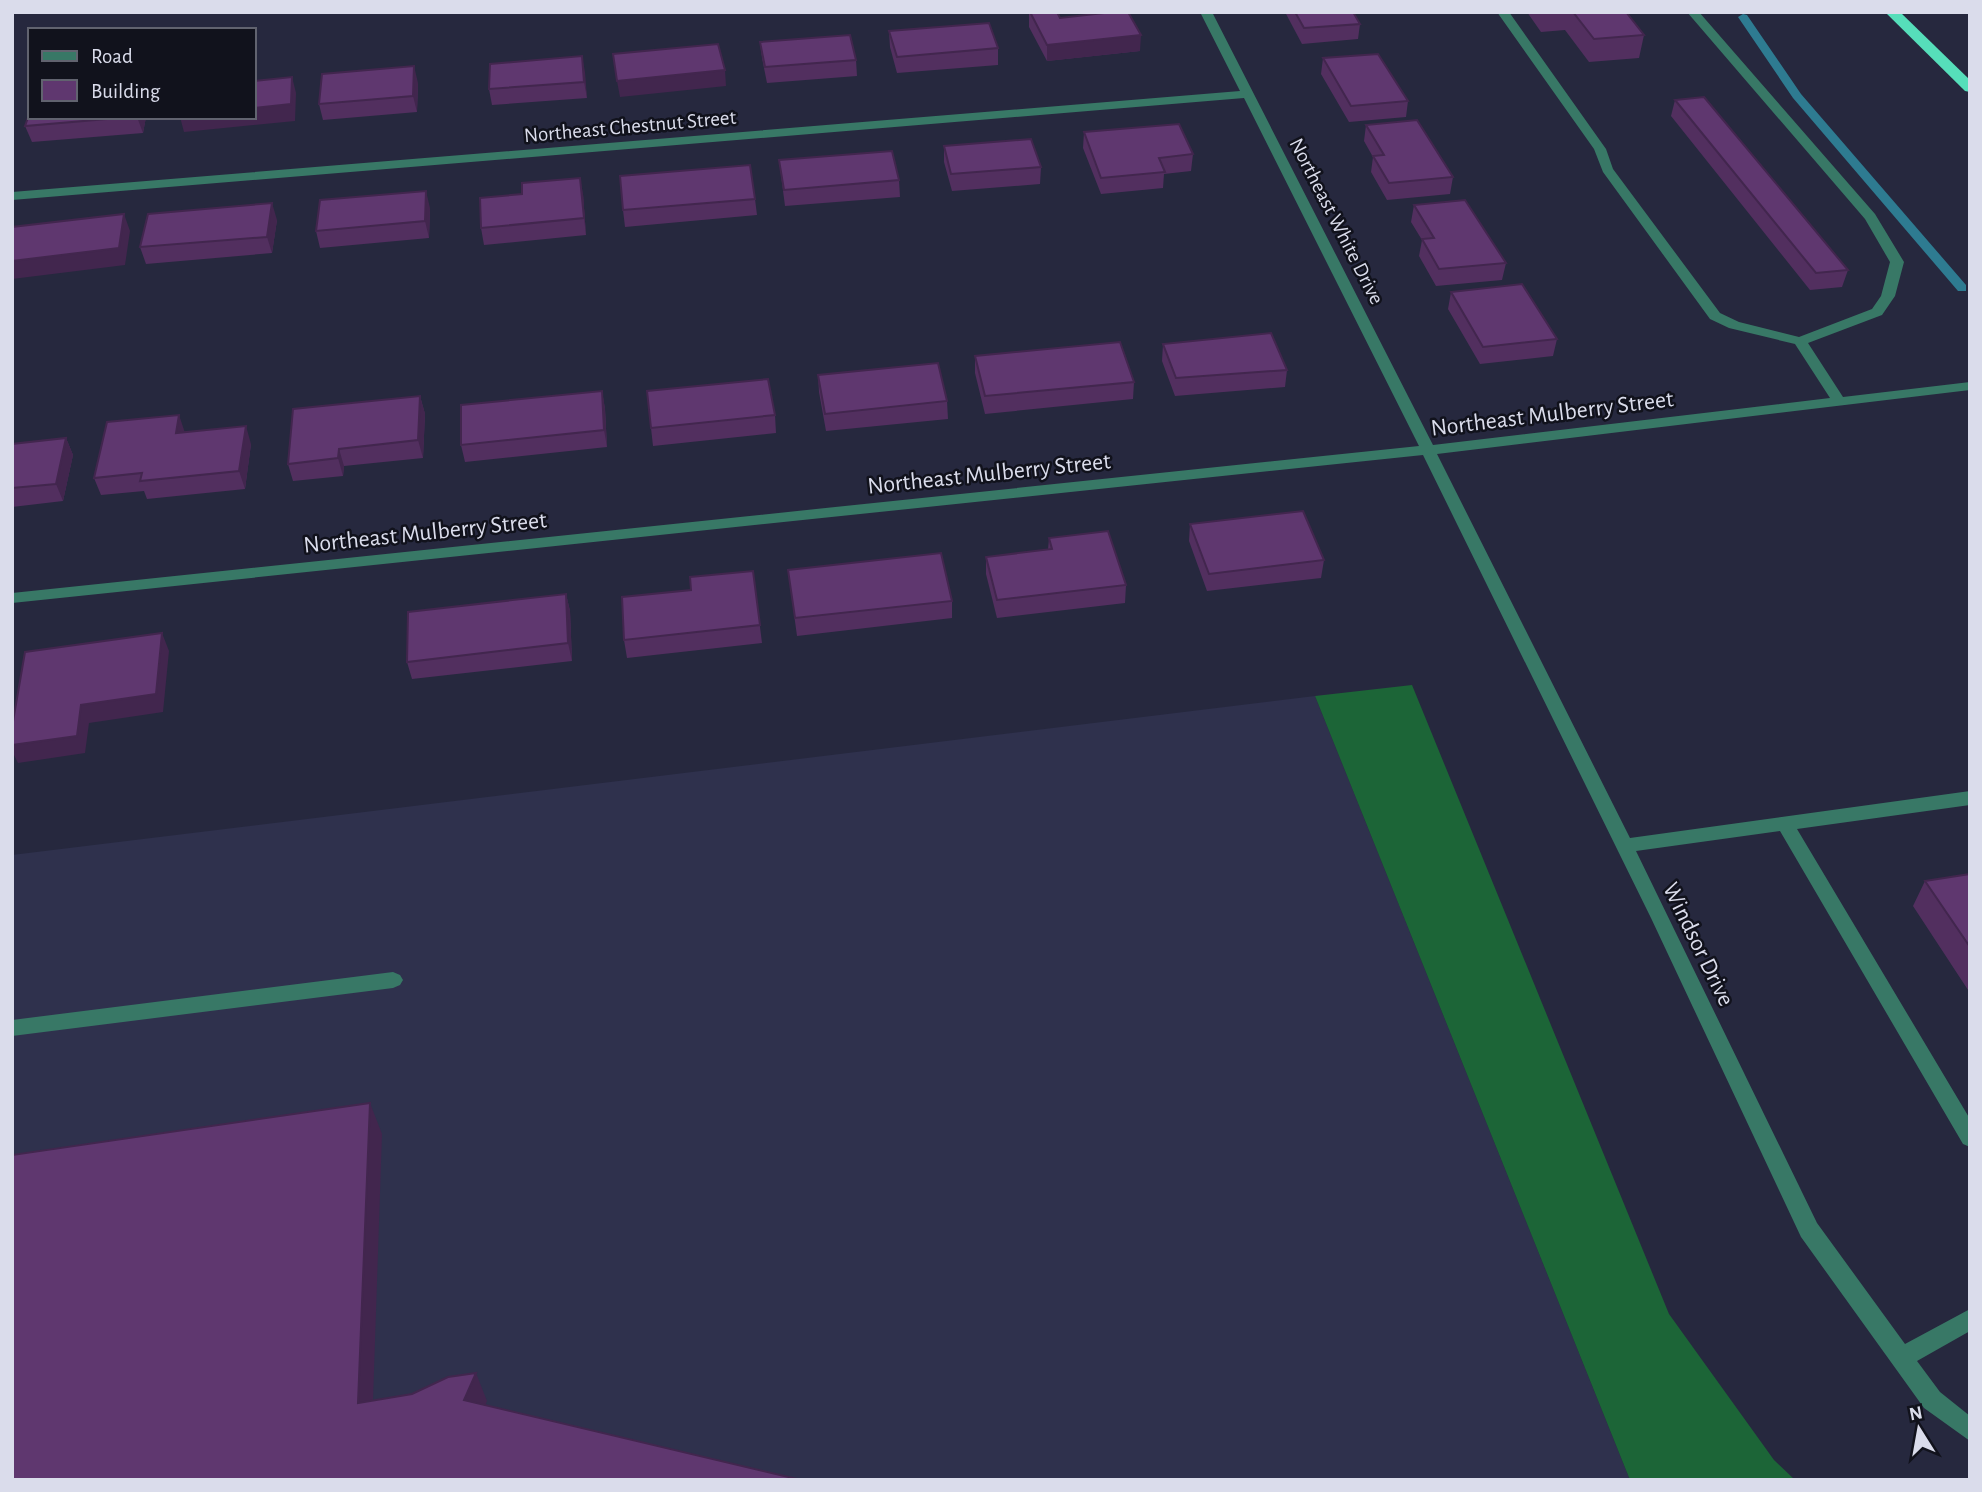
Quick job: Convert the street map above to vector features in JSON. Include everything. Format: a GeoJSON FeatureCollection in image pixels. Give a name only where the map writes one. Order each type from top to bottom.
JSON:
{"type":"FeatureCollection","features":[{"type":"Feature","properties":{"kind":"highway"},"geometry":{"type":"LineString","coordinates":[[1892,12],[1970,88]]}},
{"type":"Feature","properties":{"kind":"street","name":"Northeast White Drive"},"geometry":{"type":"LineString","coordinates":[[1206,12],[1250,94],[1428,450]]}},
{"type":"Feature","properties":{"kind":"street"},"geometry":{"type":"LineString","coordinates":[[1503,12],[1600,149],[1607,169],[1714,316],[1734,325],[1800,341],[1877,312],[1888,296],[1897,262],[1870,216],[1693,12]]}},
{"type":"Feature","properties":{"kind":"street","name":"Northeast Chestnut Street"},"geometry":{"type":"LineString","coordinates":[[12,196],[1250,94]]}},
{"type":"Feature","properties":{"kind":"street"},"geometry":{"type":"LineString","coordinates":[[1800,341],[1839,401]]}},
{"type":"Feature","properties":{"kind":"street","name":"Northeast Mulberry Street"},"geometry":{"type":"LineString","coordinates":[[12,598],[1428,450],[1970,386]]}},
{"type":"Feature","properties":{"kind":"street","name":"Windsor Drive"},"geometry":{"type":"LineString","coordinates":[[1428,450],[1809,1230],[1932,1400],[1970,1430]]}},
{"type":"Feature","properties":{"kind":"street"},"geometry":{"type":"LineString","coordinates":[[1623,846],[1970,798]]}},
{"type":"Feature","properties":{"kind":"street"},"geometry":{"type":"LineString","coordinates":[[1785,824],[1970,1138]]}},
{"type":"Feature","properties":{"kind":"street"},"geometry":{"type":"LineString","coordinates":[[12,1028],[393,980]]}},
{"type":"Feature","properties":{"kind":"street"},"geometry":{"type":"LineString","coordinates":[[1901,1358],[1970,1319]]}},
{"type":"Feature","properties":{"kind":"shaded area"},"geometry":{"type":"Polygon","coordinates":[[[1315,696],[1630,1480],[12,1480],[12,855],[1315,696]]]}},
{"type":"Feature","properties":{"kind":"green space"},"geometry":{"type":"Polygon","coordinates":[[[1412,685],[1669,1314],[1774,1460],[1795,1480],[1630,1480],[1315,696],[1412,685]]]}},
{"type":"Feature","properties":{"kind":"building"},"geometry":{"type":"Polygon","coordinates":[[[1030,12],[1057,12],[1060,18],[1128,12],[1141,35],[1047,45],[1030,12]]]}},
{"type":"Feature","properties":{"kind":"building"},"geometry":{"type":"Polygon","coordinates":[[[1295,12],[1353,12],[1360,24],[1304,28],[1295,12]]]}},
{"type":"Feature","properties":{"kind":"building"},"geometry":{"type":"Polygon","coordinates":[[[1573,12],[1626,12],[1644,35],[1594,39],[1573,12]]]}},
{"type":"Feature","properties":{"kind":"building"},"geometry":{"type":"Polygon","coordinates":[[[989,23],[998,48],[897,57],[889,31],[989,23]]]}},
{"type":"Feature","properties":{"kind":"building"},"geometry":{"type":"Polygon","coordinates":[[[850,35],[856,60],[765,67],[760,42],[850,35]]]}},
{"type":"Feature","properties":{"kind":"building"},"geometry":{"type":"Polygon","coordinates":[[[718,44],[725,70],[617,81],[613,54],[718,44]]]}},
{"type":"Feature","properties":{"kind":"building"},"geometry":{"type":"Polygon","coordinates":[[[1378,54],[1408,101],[1351,106],[1323,58],[1378,54]]]}},
{"type":"Feature","properties":{"kind":"building"},"geometry":{"type":"Polygon","coordinates":[[[582,56],[584,82],[489,89],[490,64],[582,56]]]}},
{"type":"Feature","properties":{"kind":"building"},"geometry":{"type":"Polygon","coordinates":[[[414,66],[413,96],[319,104],[322,74],[414,66]]]}},
{"type":"Feature","properties":{"kind":"building"},"geometry":{"type":"Polygon","coordinates":[[[292,77],[291,104],[256,108],[256,81],[292,77]]]}},
{"type":"Feature","properties":{"kind":"building"},"geometry":{"type":"Polygon","coordinates":[[[1704,97],[1848,270],[1816,273],[1675,100],[1704,97]]]}},
{"type":"Feature","properties":{"kind":"building"},"geometry":{"type":"Polygon","coordinates":[[[28,118],[107,119],[25,126],[28,118]]]}},
{"type":"Feature","properties":{"kind":"building"},"geometry":{"type":"Polygon","coordinates":[[[1417,120],[1453,177],[1389,183],[1373,156],[1384,155],[1366,125],[1417,120]]]}},
{"type":"Feature","properties":{"kind":"building"},"geometry":{"type":"Polygon","coordinates":[[[1179,124],[1193,154],[1159,158],[1165,172],[1101,178],[1084,132],[1179,124]]]}},
{"type":"Feature","properties":{"kind":"building"},"geometry":{"type":"Polygon","coordinates":[[[1031,139],[1041,167],[951,174],[944,146],[1031,139]]]}},
{"type":"Feature","properties":{"kind":"building"},"geometry":{"type":"Polygon","coordinates":[[[892,151],[899,180],[784,190],[779,160],[892,151]]]}},
{"type":"Feature","properties":{"kind":"building"},"geometry":{"type":"Polygon","coordinates":[[[750,165],[755,199],[623,210],[620,176],[750,165]]]}},
{"type":"Feature","properties":{"kind":"building"},"geometry":{"type":"Polygon","coordinates":[[[580,178],[584,218],[481,228],[480,198],[522,194],[522,183],[580,178]]]}},
{"type":"Feature","properties":{"kind":"building"},"geometry":{"type":"Polygon","coordinates":[[[426,191],[425,221],[316,231],[320,200],[426,191]]]}},
{"type":"Feature","properties":{"kind":"building"},"geometry":{"type":"Polygon","coordinates":[[[1465,200],[1506,263],[1439,269],[1422,239],[1434,238],[1414,205],[1465,200]]]}},
{"type":"Feature","properties":{"kind":"building"},"geometry":{"type":"Polygon","coordinates":[[[272,203],[267,237],[140,247],[148,214],[272,203]]]}},
{"type":"Feature","properties":{"kind":"building"},"geometry":{"type":"Polygon","coordinates":[[[124,214],[119,248],[12,261],[12,227],[124,214]]]}},
{"type":"Feature","properties":{"kind":"building"},"geometry":{"type":"Polygon","coordinates":[[[1522,284],[1557,339],[1483,347],[1451,292],[1522,284]]]}},
{"type":"Feature","properties":{"kind":"building"},"geometry":{"type":"Polygon","coordinates":[[[1271,333],[1287,370],[1176,378],[1163,344],[1271,333]]]}},
{"type":"Feature","properties":{"kind":"building"},"geometry":{"type":"Polygon","coordinates":[[[1120,342],[1134,382],[985,396],[975,356],[1120,342]]]}},
{"type":"Feature","properties":{"kind":"building"},"geometry":{"type":"Polygon","coordinates":[[[938,363],[947,401],[825,414],[818,375],[938,363]]]}},
{"type":"Feature","properties":{"kind":"building"},"geometry":{"type":"Polygon","coordinates":[[[768,379],[775,415],[651,428],[647,391],[768,379]]]}},
{"type":"Feature","properties":{"kind":"building"},"geometry":{"type":"Polygon","coordinates":[[[602,391],[604,430],[461,445],[461,405],[602,391]]]}},
{"type":"Feature","properties":{"kind":"building"},"geometry":{"type":"Polygon","coordinates":[[[420,396],[418,440],[339,449],[338,458],[288,464],[293,409],[420,396]]]}},
{"type":"Feature","properties":{"kind":"building"},"geometry":{"type":"Polygon","coordinates":[[[179,415],[176,433],[246,426],[239,471],[140,481],[142,473],[94,478],[107,422],[179,415]]]}},
{"type":"Feature","properties":{"kind":"building"},"geometry":{"type":"Polygon","coordinates":[[[66,438],[56,484],[12,488],[12,444],[66,438]]]}},
{"type":"Feature","properties":{"kind":"building"},"geometry":{"type":"Polygon","coordinates":[[[1303,511],[1324,560],[1209,574],[1190,524],[1303,511]]]}},
{"type":"Feature","properties":{"kind":"building"},"geometry":{"type":"Polygon","coordinates":[[[1108,531],[1126,585],[997,600],[986,557],[1052,549],[1049,538],[1108,531]]]}},
{"type":"Feature","properties":{"kind":"building"},"geometry":{"type":"Polygon","coordinates":[[[941,553],[952,601],[795,618],[788,570],[941,553]]]}},
{"type":"Feature","properties":{"kind":"building"},"geometry":{"type":"Polygon","coordinates":[[[753,571],[760,625],[624,640],[622,597],[691,590],[690,577],[753,571]]]}},
{"type":"Feature","properties":{"kind":"building"},"geometry":{"type":"Polygon","coordinates":[[[566,594],[568,643],[407,662],[408,612],[566,594]]]}},
{"type":"Feature","properties":{"kind":"building"},"geometry":{"type":"Polygon","coordinates":[[[162,633],[156,694],[81,705],[77,736],[12,745],[12,727],[25,652],[162,633]]]}},
{"type":"Feature","properties":{"kind":"building"},"geometry":{"type":"Polygon","coordinates":[[[1970,874],[1970,947],[1925,881],[1970,874]]]}},
{"type":"Feature","properties":{"kind":"building"},"geometry":{"type":"Polygon","coordinates":[[[370,1103],[358,1403],[412,1394],[448,1377],[476,1373],[464,1400],[801,1480],[12,1480],[12,1155],[370,1103]]]}},
{"type":"Feature","properties":{"kind":"waterway"},"geometry":{"type":"LineString","coordinates":[[1743,17],[1797,96],[1962,288]]}}]}
